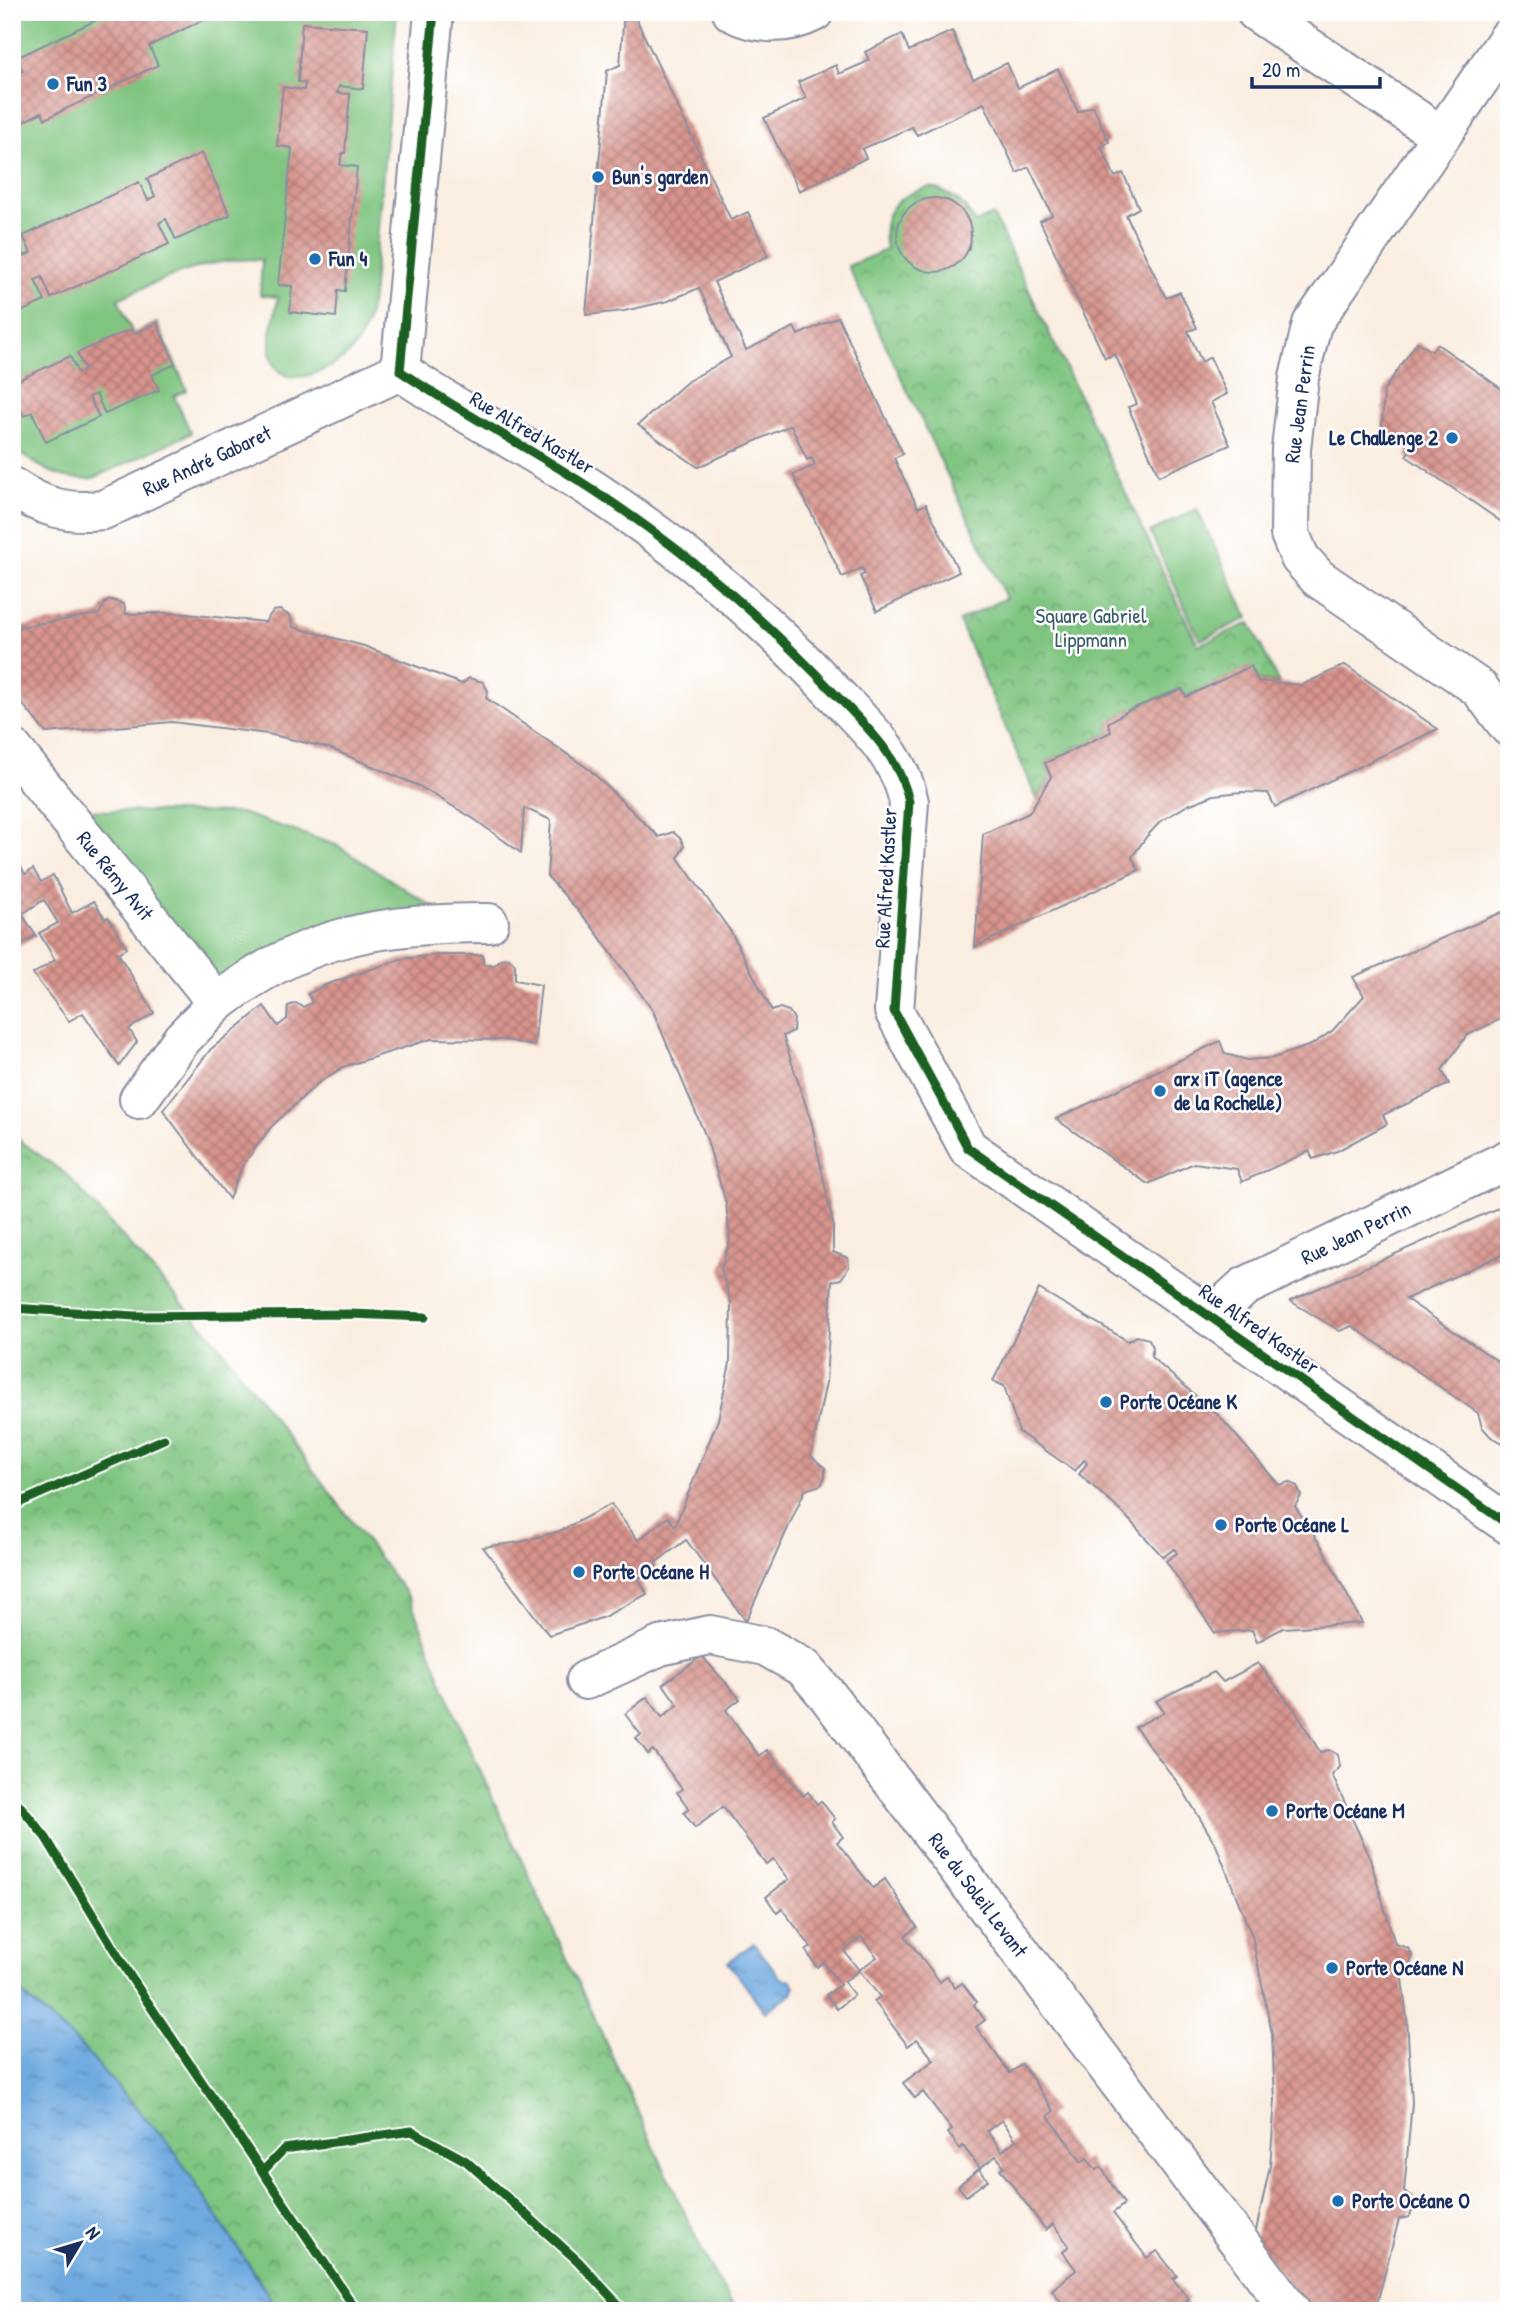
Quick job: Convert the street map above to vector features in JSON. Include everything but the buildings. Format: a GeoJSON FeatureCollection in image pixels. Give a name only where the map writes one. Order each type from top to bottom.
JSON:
{"type":"FeatureCollection","features":[{"type":"Feature","properties":{"kind":"street"},"geometry":{"type":"LineString","coordinates":[[400,371],[434,12]]}},
{"type":"Feature","properties":{"kind":"street"},"geometry":{"type":"LineString","coordinates":[[732,12],[742,18],[770,23],[801,19],[814,12]]}},
{"type":"Feature","properties":{"kind":"street"},"geometry":{"type":"LineString","coordinates":[[1256,12],[1439,134]]}},
{"type":"Feature","properties":{"kind":"street","name":"Rue Jean Perrin"},"geometry":{"type":"LineString","coordinates":[[1509,37],[1439,134],[1312,324],[1299,378],[1291,449],[1290,534],[1300,558],[1318,578],[1479,688],[1509,727]]}},
{"type":"Feature","properties":{"kind":"street","name":"Rue André Gabaret"},"geometry":{"type":"LineString","coordinates":[[17,500],[53,510],[77,513],[103,510],[400,371]]}},
{"type":"Feature","properties":{"kind":"street","name":"Rue Alfred Kastler"},"geometry":{"type":"LineString","coordinates":[[400,371],[599,494],[698,567],[809,666],[890,754],[904,779],[909,802],[894,1011],[968,1148],[1509,1525]]}},
{"type":"Feature","properties":{"kind":"street","name":"Rue Rémy Avit"},"geometry":{"type":"LineString","coordinates":[[12,748],[217,1003]]}},
{"type":"Feature","properties":{"kind":"street"},"geometry":{"type":"LineString","coordinates":[[139,1099],[183,1040],[217,1003],[249,978],[346,935],[407,925],[489,923]]}},
{"type":"Feature","properties":{"kind":"street","name":"Rue Jean Perrin"},"geometry":{"type":"LineString","coordinates":[[1210,1317],[1244,1287],[1509,1159]]}},
{"type":"Feature","properties":{"kind":"street","name":"Rue du Soleil Levant"},"geometry":{"type":"LineString","coordinates":[[586,1680],[660,1646],[710,1635],[765,1646],[804,1668],[828,1696],[1291,2311]]}},
{"type":"Feature","properties":{"kind":"green space"},"geometry":{"type":"Polygon","coordinates":[[[32,12],[397,12],[372,298],[366,324],[358,342],[346,356],[322,371],[296,377],[285,375],[276,368],[271,356],[270,342],[278,297],[260,295],[262,260],[244,259],[206,265],[169,277],[118,299],[133,334],[157,323],[187,390],[174,396],[191,433],[94,478],[71,478],[50,472],[12,448],[12,22],[32,12]]]}},
{"type":"Feature","properties":{"kind":"green space","name":"Square Gabriel Lippmann"},"geometry":{"type":"Polygon","coordinates":[[[931,187],[957,200],[975,223],[993,215],[1198,645],[1250,623],[1279,683],[1258,681],[1251,667],[1186,697],[1181,689],[1129,710],[1108,723],[1111,732],[1045,763],[1051,777],[1037,799],[959,621],[1006,598],[848,266],[886,250],[885,226],[892,208],[908,195],[931,187]]]}},
{"type":"Feature","properties":{"kind":"green space"},"geometry":{"type":"Polygon","coordinates":[[[1197,509],[1248,618],[1200,640],[1150,532],[1197,509]]]}},
{"type":"Feature","properties":{"kind":"green space"},"geometry":{"type":"Polygon","coordinates":[[[62,810],[241,813],[336,845],[458,923],[407,925],[217,1003],[62,810]]]}},
{"type":"Feature","properties":{"kind":"green space"},"geometry":{"type":"Polygon","coordinates":[[[12,1135],[67,1175],[216,1341],[410,1599],[464,1736],[707,2261],[736,2311],[279,2311],[172,2148],[78,2043],[12,1985],[12,1135]]]}},
{"type":"Feature","properties":{"kind":"water"},"geometry":{"type":"Polygon","coordinates":[[[754,1943],[781,1978],[791,1980],[795,1986],[792,1993],[765,2012],[728,1962],[754,1943]]]}},
{"type":"Feature","properties":{"kind":"water"},"geometry":{"type":"Polygon","coordinates":[[[12,1985],[78,2043],[172,2148],[279,2311],[12,2311],[12,1985]]]}},
{"type":"Feature","properties":{"kind":"cycle path"},"geometry":{"type":"LineString","coordinates":[[434,12],[400,371],[574,477],[692,562],[781,639],[881,744],[898,771],[909,802],[894,1011],[968,1148],[1509,1525]]}},
{"type":"Feature","properties":{"kind":"cycle path"},"geometry":{"type":"LineString","coordinates":[[12,1308],[135,1316],[351,1314],[425,1317]]}},
{"type":"Feature","properties":{"kind":"cycle path"},"geometry":{"type":"LineString","coordinates":[[12,1506],[164,1439]]}},
{"type":"Feature","properties":{"kind":"cycle path"},"geometry":{"type":"LineString","coordinates":[[12,1796],[46,1838],[132,1979],[357,2311]]}},
{"type":"Feature","properties":{"kind":"cycle path"},"geometry":{"type":"LineString","coordinates":[[264,2170],[284,2149],[412,2131],[466,2161],[578,2261],[624,2311]]}},
{"type":"Feature","properties":{"kind":"place","name":"Fun 3"},"geometry":{"type":"Point","coordinates":[53,84]}},
{"type":"Feature","properties":{"kind":"place","name":"Bun's garden"},"geometry":{"type":"Point","coordinates":[598,177]}},
{"type":"Feature","properties":{"kind":"place","name":"Fun 4"},"geometry":{"type":"Point","coordinates":[315,259]}},
{"type":"Feature","properties":{"kind":"place","name":"Le Challenge 2"},"geometry":{"type":"Point","coordinates":[1452,438]}},
{"type":"Feature","properties":{"kind":"place","name":"arx iT (agence de la Rochelle)"},"geometry":{"type":"Point","coordinates":[1160,1091]}},
{"type":"Feature","properties":{"kind":"place","name":"Porte Océane K"},"geometry":{"type":"Point","coordinates":[1106,1402]}},
{"type":"Feature","properties":{"kind":"place","name":"Porte Océane L"},"geometry":{"type":"Point","coordinates":[1221,1525]}},
{"type":"Feature","properties":{"kind":"place","name":"Porte Océane H"},"geometry":{"type":"Point","coordinates":[579,1572]}},
{"type":"Feature","properties":{"kind":"place","name":"Porte Océane M"},"geometry":{"type":"Point","coordinates":[1272,1811]}},
{"type":"Feature","properties":{"kind":"place","name":"Porte Océane N"},"geometry":{"type":"Point","coordinates":[1332,1968]}},
{"type":"Feature","properties":{"kind":"place","name":"Porte Océane O"},"geometry":{"type":"Point","coordinates":[1338,2201]}}]}
